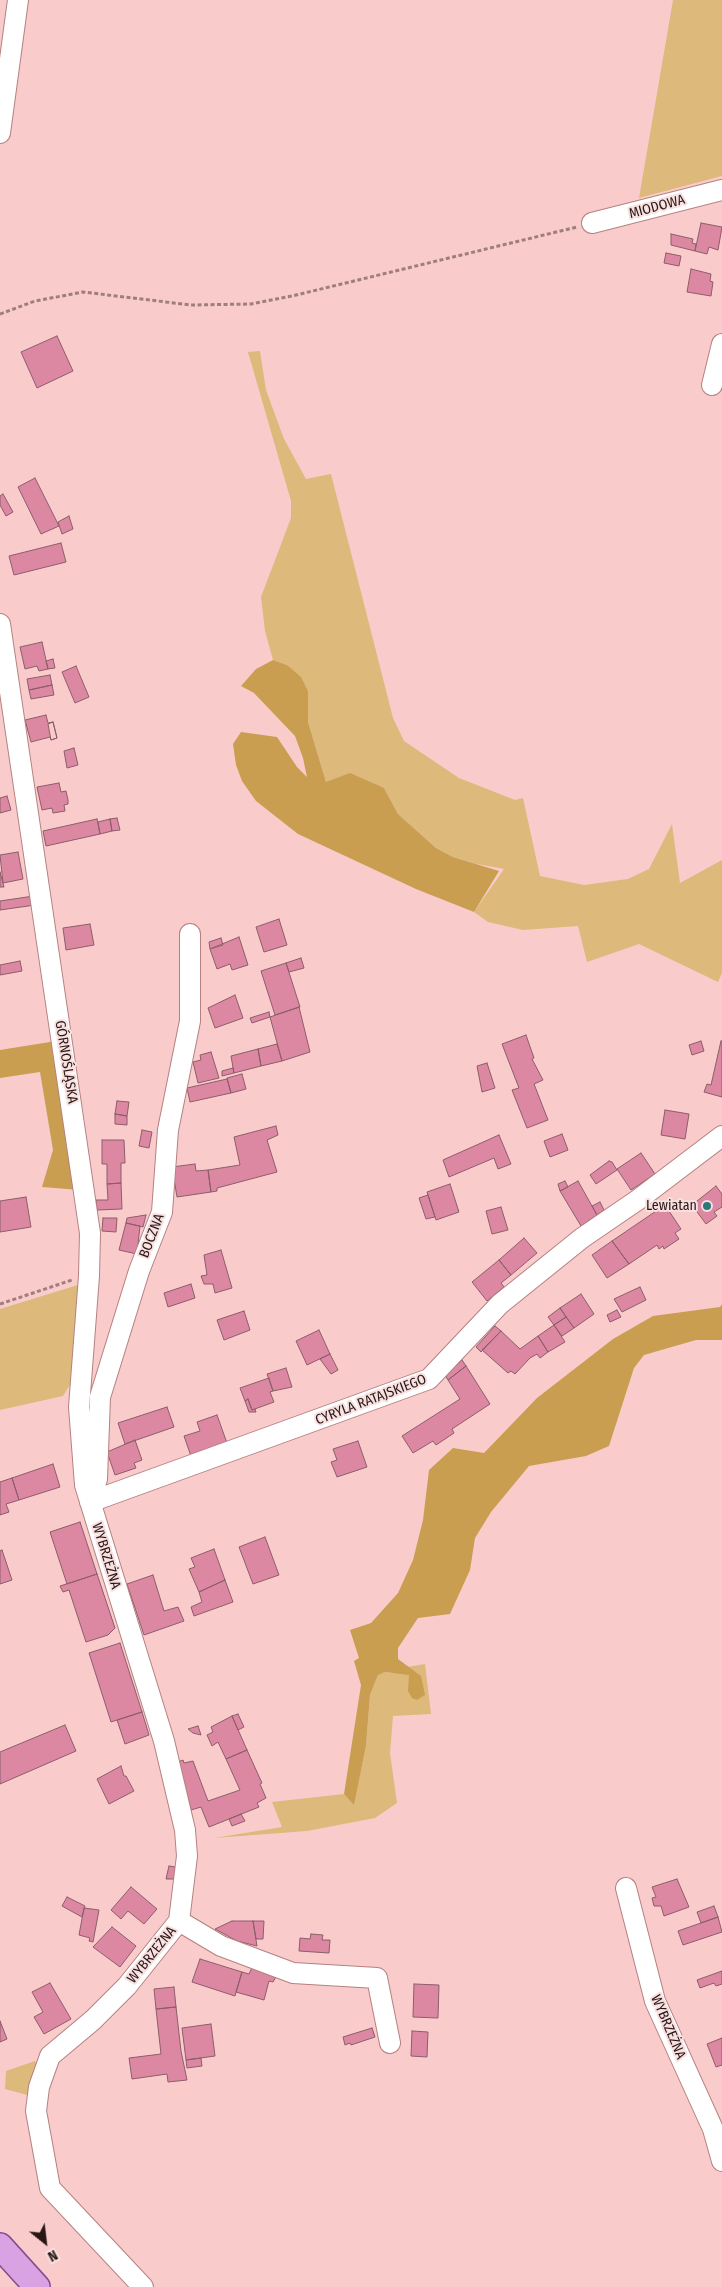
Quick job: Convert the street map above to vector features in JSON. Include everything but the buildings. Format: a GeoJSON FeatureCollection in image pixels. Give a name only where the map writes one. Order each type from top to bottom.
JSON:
{"type":"FeatureCollection","features":[{"type":"Feature","properties":{"kind":"main road"},"geometry":{"type":"LineString","coordinates":[[0,2246],[37,2287]]}},
{"type":"Feature","properties":{"kind":"street"},"geometry":{"type":"LineString","coordinates":[[0,133],[18,0]]}},
{"type":"Feature","properties":{"kind":"street","name":"MIODOWA"},"geometry":{"type":"LineString","coordinates":[[592,224],[722,190]]}},
{"type":"Feature","properties":{"kind":"street"},"geometry":{"type":"LineString","coordinates":[[712,385],[722,344]]}},
{"type":"Feature","properties":{"kind":"street","name":"GÓRNOŚLĄSKA"},"geometry":{"type":"LineString","coordinates":[[0,624],[86,1194],[90,1233],[89,1276],[79,1407],[85,1485],[90,1502]]}},
{"type":"Feature","properties":{"kind":"street","name":"BOCZNA"},"geometry":{"type":"LineString","coordinates":[[90,1502],[97,1480],[100,1397],[139,1271],[162,1212],[168,1130],[190,1021],[190,934]]}},
{"type":"Feature","properties":{"kind":"street","name":"CYRYLA RATAJSKIEGO"},"geometry":{"type":"LineString","coordinates":[[90,1502],[430,1379],[500,1304],[582,1238],[713,1154],[722,1136]]}},
{"type":"Feature","properties":{"kind":"street","name":"WYBRZEŻNA"},"geometry":{"type":"LineString","coordinates":[[90,1502],[164,1741],[185,1830],[186,1856],[179,1921],[127,1986],[93,2020],[50,2056],[39,2088],[36,2111],[50,2188],[143,2287]]}},
{"type":"Feature","properties":{"kind":"street","name":"WYBRZEŻNA"},"geometry":{"type":"LineString","coordinates":[[626,1888],[655,2001],[713,2129],[722,2161]]}},
{"type":"Feature","properties":{"kind":"street"},"geometry":{"type":"LineString","coordinates":[[179,1921],[221,1946],[293,1973],[377,1978],[390,2043]]}},
{"type":"Feature","properties":{"kind":"path"},"geometry":{"type":"LineString","coordinates":[[0,314],[34,301],[83,292],[191,305],[251,304],[292,296],[592,224]]}},
{"type":"Feature","properties":{"kind":"path"},"geometry":{"type":"LineString","coordinates":[[0,1304],[54,1285],[89,1276]]}},
{"type":"Feature","properties":{"kind":"shaded area"},"geometry":{"type":"Polygon","coordinates":[[[673,0],[722,0],[722,176],[639,198],[673,0]]]}},
{"type":"Feature","properties":{"kind":"shaded area"},"geometry":{"type":"Polygon","coordinates":[[[260,351],[266,390],[284,439],[306,479],[331,474],[393,718],[404,741],[459,778],[515,800],[523,798],[540,876],[584,885],[628,879],[649,869],[672,824],[680,883],[722,860],[722,973],[718,982],[639,944],[587,962],[578,926],[523,930],[488,922],[474,912],[504,869],[453,857],[436,848],[398,814],[384,788],[326,782],[308,722],[308,691],[287,665],[273,660],[265,631],[261,597],[291,518],[291,501],[248,352],[260,351]]]}},
{"type":"Feature","properties":{"kind":"shaded area"},"geometry":{"type":"Polygon","coordinates":[[[273,660],[287,665],[301,677],[308,691],[308,722],[326,782],[350,773],[384,788],[398,814],[436,848],[453,857],[499,871],[474,912],[416,889],[298,834],[256,801],[242,781],[236,765],[233,744],[241,732],[277,737],[297,767],[307,777],[295,736],[254,693],[241,686],[256,669],[273,660]]]}},
{"type":"Feature","properties":{"kind":"shaded area"},"geometry":{"type":"Polygon","coordinates":[[[56,1041],[80,1190],[42,1187],[53,1150],[40,1072],[0,1078],[0,1050],[56,1041]]]}},
{"type":"Feature","properties":{"kind":"shaded area"},"geometry":{"type":"Polygon","coordinates":[[[81,1284],[74,1378],[63,1396],[0,1410],[0,1309],[81,1284]]]}},
{"type":"Feature","properties":{"kind":"shaded area"},"geometry":{"type":"Polygon","coordinates":[[[722,1304],[722,1340],[696,1340],[644,1355],[634,1368],[609,1446],[586,1456],[529,1466],[491,1512],[475,1538],[470,1570],[450,1614],[418,1618],[398,1648],[398,1659],[421,1676],[425,1695],[417,1700],[412,1698],[408,1691],[409,1675],[385,1672],[378,1675],[370,1695],[366,1746],[354,1805],[344,1794],[361,1685],[354,1661],[359,1658],[350,1630],[371,1623],[398,1593],[413,1560],[423,1520],[429,1470],[453,1448],[484,1453],[537,1398],[613,1339],[653,1316],[720,1307],[722,1304]]]}},
{"type":"Feature","properties":{"kind":"shaded area"},"geometry":{"type":"Polygon","coordinates":[[[425,1664],[431,1714],[393,1716],[390,1753],[397,1803],[375,1818],[307,1831],[214,1838],[282,1827],[272,1802],[344,1794],[354,1804],[366,1746],[370,1695],[378,1675],[425,1664]]]}},
{"type":"Feature","properties":{"kind":"shaded area"},"geometry":{"type":"Polygon","coordinates":[[[35,2061],[39,2068],[31,2096],[5,2089],[6,2071],[35,2061]]]}},
{"type":"Feature","properties":{"kind":"place","name":"Lewiatan"},"geometry":{"type":"Point","coordinates":[707,1206]}}]}
